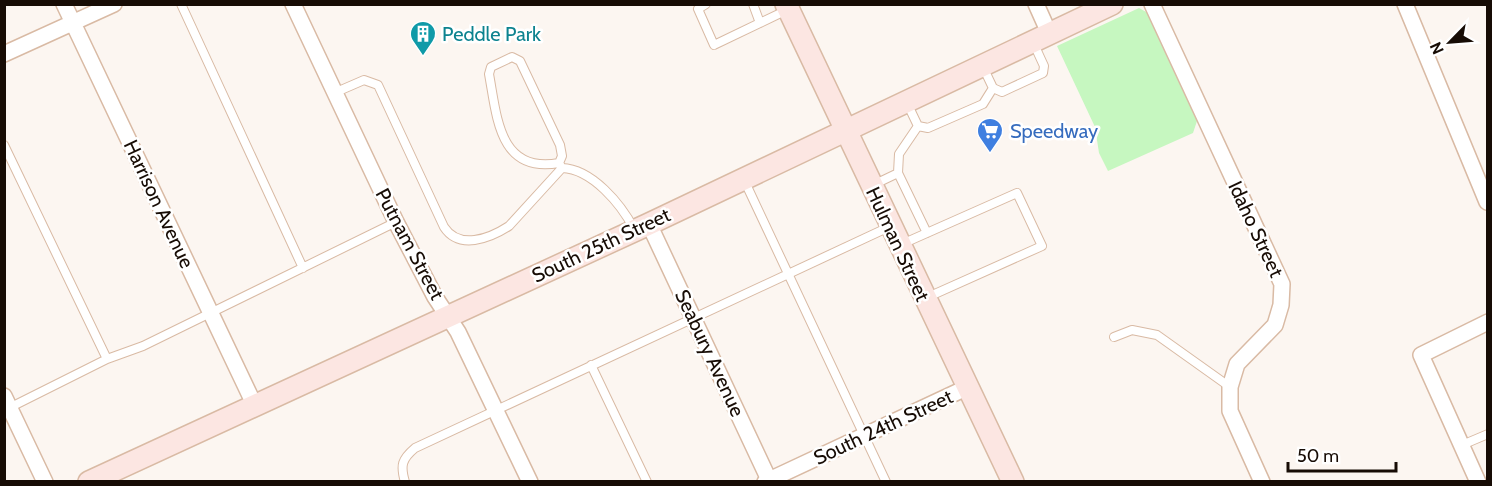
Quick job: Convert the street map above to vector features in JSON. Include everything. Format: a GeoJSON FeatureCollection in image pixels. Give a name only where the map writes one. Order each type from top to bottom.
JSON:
{"type":"FeatureCollection","features":[{"type":"Feature","properties":{"kind":"main road","name":"South 25th Street"},"geometry":{"type":"LineString","coordinates":[[89,482],[642,227],[1112,4]]}},
{"type":"Feature","properties":{"kind":"main road","name":"Hulman Street"},"geometry":{"type":"LineString","coordinates":[[787,7],[1013,482]]}},
{"type":"Feature","properties":{"kind":"street","name":"Harrison Avenue"},"geometry":{"type":"LineString","coordinates":[[64,4],[254,404]]}},
{"type":"Feature","properties":{"kind":"street"},"geometry":{"type":"LineString","coordinates":[[4,54],[114,4]]}},
{"type":"Feature","properties":{"kind":"street","name":"Putnam Street"},"geometry":{"type":"LineString","coordinates":[[293,4],[396,222],[435,297],[448,316],[530,482]]}},
{"type":"Feature","properties":{"kind":"street"},"geometry":{"type":"LineString","coordinates":[[1036,4],[1041,37]]}},
{"type":"Feature","properties":{"kind":"street","name":"Idaho Street"},"geometry":{"type":"LineString","coordinates":[[1152,4],[1282,284],[1281,305],[1275,325],[1237,364],[1230,387],[1230,411],[1262,482]]}},
{"type":"Feature","properties":{"kind":"street"},"geometry":{"type":"LineString","coordinates":[[1405,4],[1487,202]]}},
{"type":"Feature","properties":{"kind":"street","name":"Seabury Avenue"},"geometry":{"type":"LineString","coordinates":[[642,227],[693,318],[768,481]]}},
{"type":"Feature","properties":{"kind":"street"},"geometry":{"type":"LineString","coordinates":[[1478,482],[1421,355],[1488,322]]}},
{"type":"Feature","properties":{"kind":"street","name":"South 24th Street"},"geometry":{"type":"LineString","coordinates":[[768,481],[968,387]]}},
{"type":"Feature","properties":{"kind":"street"},"geometry":{"type":"LineString","coordinates":[[6,404],[45,482]]}},
{"type":"Feature","properties":{"kind":"lane"},"geometry":{"type":"LineString","coordinates":[[181,4],[303,268]]}},
{"type":"Feature","properties":{"kind":"lane"},"geometry":{"type":"LineString","coordinates":[[706,4],[698,9],[714,45],[787,7]]}},
{"type":"Feature","properties":{"kind":"lane"},"geometry":{"type":"LineString","coordinates":[[753,4],[760,23]]}},
{"type":"Feature","properties":{"kind":"lane"},"geometry":{"type":"LineString","coordinates":[[982,65],[993,88],[1002,92],[1042,73],[1044,66],[1041,37]]}},
{"type":"Feature","properties":{"kind":"lane"},"geometry":{"type":"LineString","coordinates":[[334,93],[364,80],[373,81],[378,85],[444,227],[450,236],[458,240],[470,241],[499,232],[509,226],[560,166],[562,156],[560,144],[520,61],[512,57],[491,67],[489,74],[504,140],[513,152],[532,164],[560,166],[597,182],[642,227]]}},
{"type":"Feature","properties":{"kind":"lane"},"geometry":{"type":"LineString","coordinates":[[918,126],[928,128],[983,104],[993,88]]}},
{"type":"Feature","properties":{"kind":"lane"},"geometry":{"type":"LineString","coordinates":[[907,102],[918,126]]}},
{"type":"Feature","properties":{"kind":"lane"},"geometry":{"type":"LineString","coordinates":[[918,126],[899,154],[898,173],[927,233]]}},
{"type":"Feature","properties":{"kind":"lane"},"geometry":{"type":"LineString","coordinates":[[4,145],[107,359]]}},
{"type":"Feature","properties":{"kind":"lane"},"geometry":{"type":"LineString","coordinates":[[871,186],[898,173]]}},
{"type":"Feature","properties":{"kind":"lane"},"geometry":{"type":"LineString","coordinates":[[744,179],[886,482]]}},
{"type":"Feature","properties":{"kind":"lane"},"geometry":{"type":"LineString","coordinates":[[899,246],[1017,193],[1042,246],[924,299]]}},
{"type":"Feature","properties":{"kind":"lane"},"geometry":{"type":"LineString","coordinates":[[6,404],[211,314],[396,222]]}},
{"type":"Feature","properties":{"kind":"lane"},"geometry":{"type":"LineString","coordinates":[[405,482],[401,467],[405,458],[415,448],[890,226]]}},
{"type":"Feature","properties":{"kind":"lane"},"geometry":{"type":"LineString","coordinates":[[1114,338],[1132,330],[1157,335],[1230,387]]}},
{"type":"Feature","properties":{"kind":"lane"},"geometry":{"type":"LineString","coordinates":[[591,365],[647,482]]}},
{"type":"Feature","properties":{"kind":"lane"},"geometry":{"type":"LineString","coordinates":[[1462,446],[1488,434]]}},
{"type":"Feature","properties":{"kind":"green space"},"geometry":{"type":"Polygon","coordinates":[[[1139,8],[1148,13],[1197,121],[1193,133],[1108,171],[1099,153],[1095,127],[1057,46],[1139,8]]]}},
{"type":"Feature","properties":{"kind":"place","name":"Peddle Park"},"geometry":{"type":"Point","coordinates":[423,57]}},
{"type":"Feature","properties":{"kind":"place","name":"Speedway"},"geometry":{"type":"Point","coordinates":[990,154]}}]}
